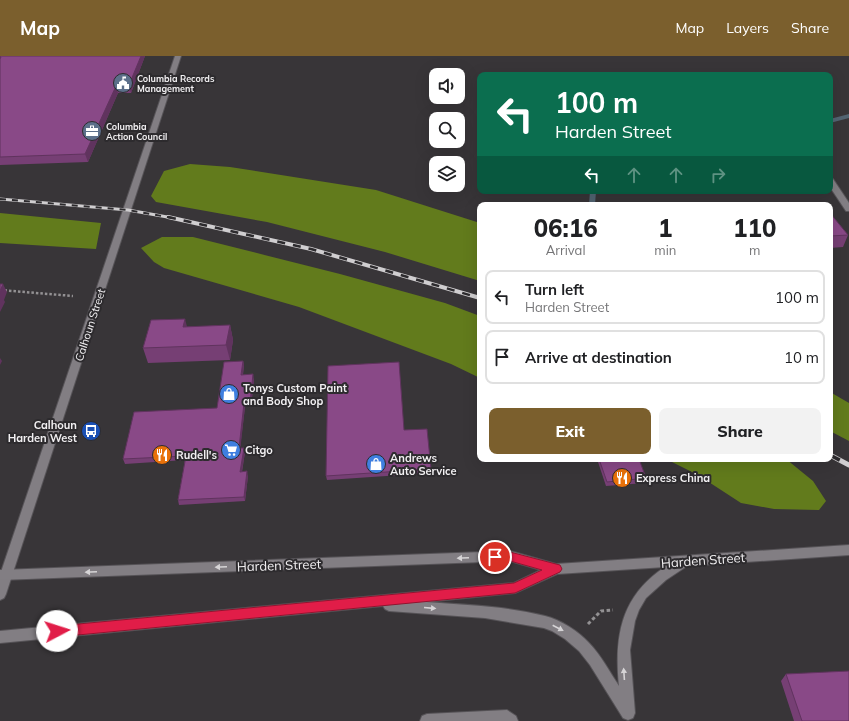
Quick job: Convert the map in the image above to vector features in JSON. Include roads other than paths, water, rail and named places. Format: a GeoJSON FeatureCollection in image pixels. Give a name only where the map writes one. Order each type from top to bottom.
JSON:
{"type":"FeatureCollection","features":[{"type":"Feature","properties":{"kind":"main road","name":"Calhoun Street"},"geometry":{"type":"LineString","coordinates":[[0,594],[3,575],[178,56]]}},
{"type":"Feature","properties":{"kind":"main road"},"geometry":{"type":"LineString","coordinates":[[833,185],[849,209]]}},
{"type":"Feature","properties":{"kind":"main road","name":"Harden Street"},"geometry":{"type":"LineString","coordinates":[[3,575],[510,556],[556,569],[849,550]]}},
{"type":"Feature","properties":{"kind":"main road"},"geometry":{"type":"LineString","coordinates":[[629,717],[624,672],[624,639],[633,609],[642,594],[656,580],[684,561]]}},
{"type":"Feature","properties":{"kind":"main road","name":"Harden Street"},"geometry":{"type":"LineString","coordinates":[[0,637],[515,588],[556,569]]}},
{"type":"Feature","properties":{"kind":"main road"},"geometry":{"type":"LineString","coordinates":[[363,602],[486,612],[545,622],[570,635],[584,647],[595,661],[629,717]]}},
{"type":"Feature","properties":{"kind":"main road"},"geometry":{"type":"LineString","coordinates":[[427,721],[507,717],[511,721]]}},
{"type":"Feature","properties":{"kind":"waterway"},"geometry":{"type":"LineString","coordinates":[[833,120],[849,116]]}},
{"type":"Feature","properties":{"kind":"waterway"},"geometry":{"type":"LineString","coordinates":[[592,202],[593,194]]}},
{"type":"Feature","properties":{"kind":"railway"},"geometry":{"type":"LineString","coordinates":[[0,199],[128,210],[170,218]]}},
{"type":"Feature","properties":{"kind":"railway"},"geometry":{"type":"LineString","coordinates":[[170,218],[311,249],[477,297]]}},
{"type":"Feature","properties":{"kind":"railway"},"geometry":{"type":"LineString","coordinates":[[833,457],[849,465]]}},
{"type":"Feature","properties":{"kind":"place","name":"Columbia Records Management"},"geometry":{"type":"Point","coordinates":[123,83]}},
{"type":"Feature","properties":{"kind":"place","name":"Columbia Action Council"},"geometry":{"type":"Point","coordinates":[92,131]}},
{"type":"Feature","properties":{"kind":"place","name":"Tonys Custom Paint and Body Shop"},"geometry":{"type":"Point","coordinates":[229,394]}},
{"type":"Feature","properties":{"kind":"place","name":"Calhoun Harden West"},"geometry":{"type":"Point","coordinates":[91,431]}},
{"type":"Feature","properties":{"kind":"place","name":"Citgo"},"geometry":{"type":"Point","coordinates":[231,450]}},
{"type":"Feature","properties":{"kind":"place","name":"Rudell's"},"geometry":{"type":"Point","coordinates":[162,455]}},
{"type":"Feature","properties":{"kind":"place","name":"Andrews Auto Service"},"geometry":{"type":"Point","coordinates":[376,464]}},
{"type":"Feature","properties":{"kind":"place","name":"Express China"},"geometry":{"type":"Point","coordinates":[622,478]}}]}
